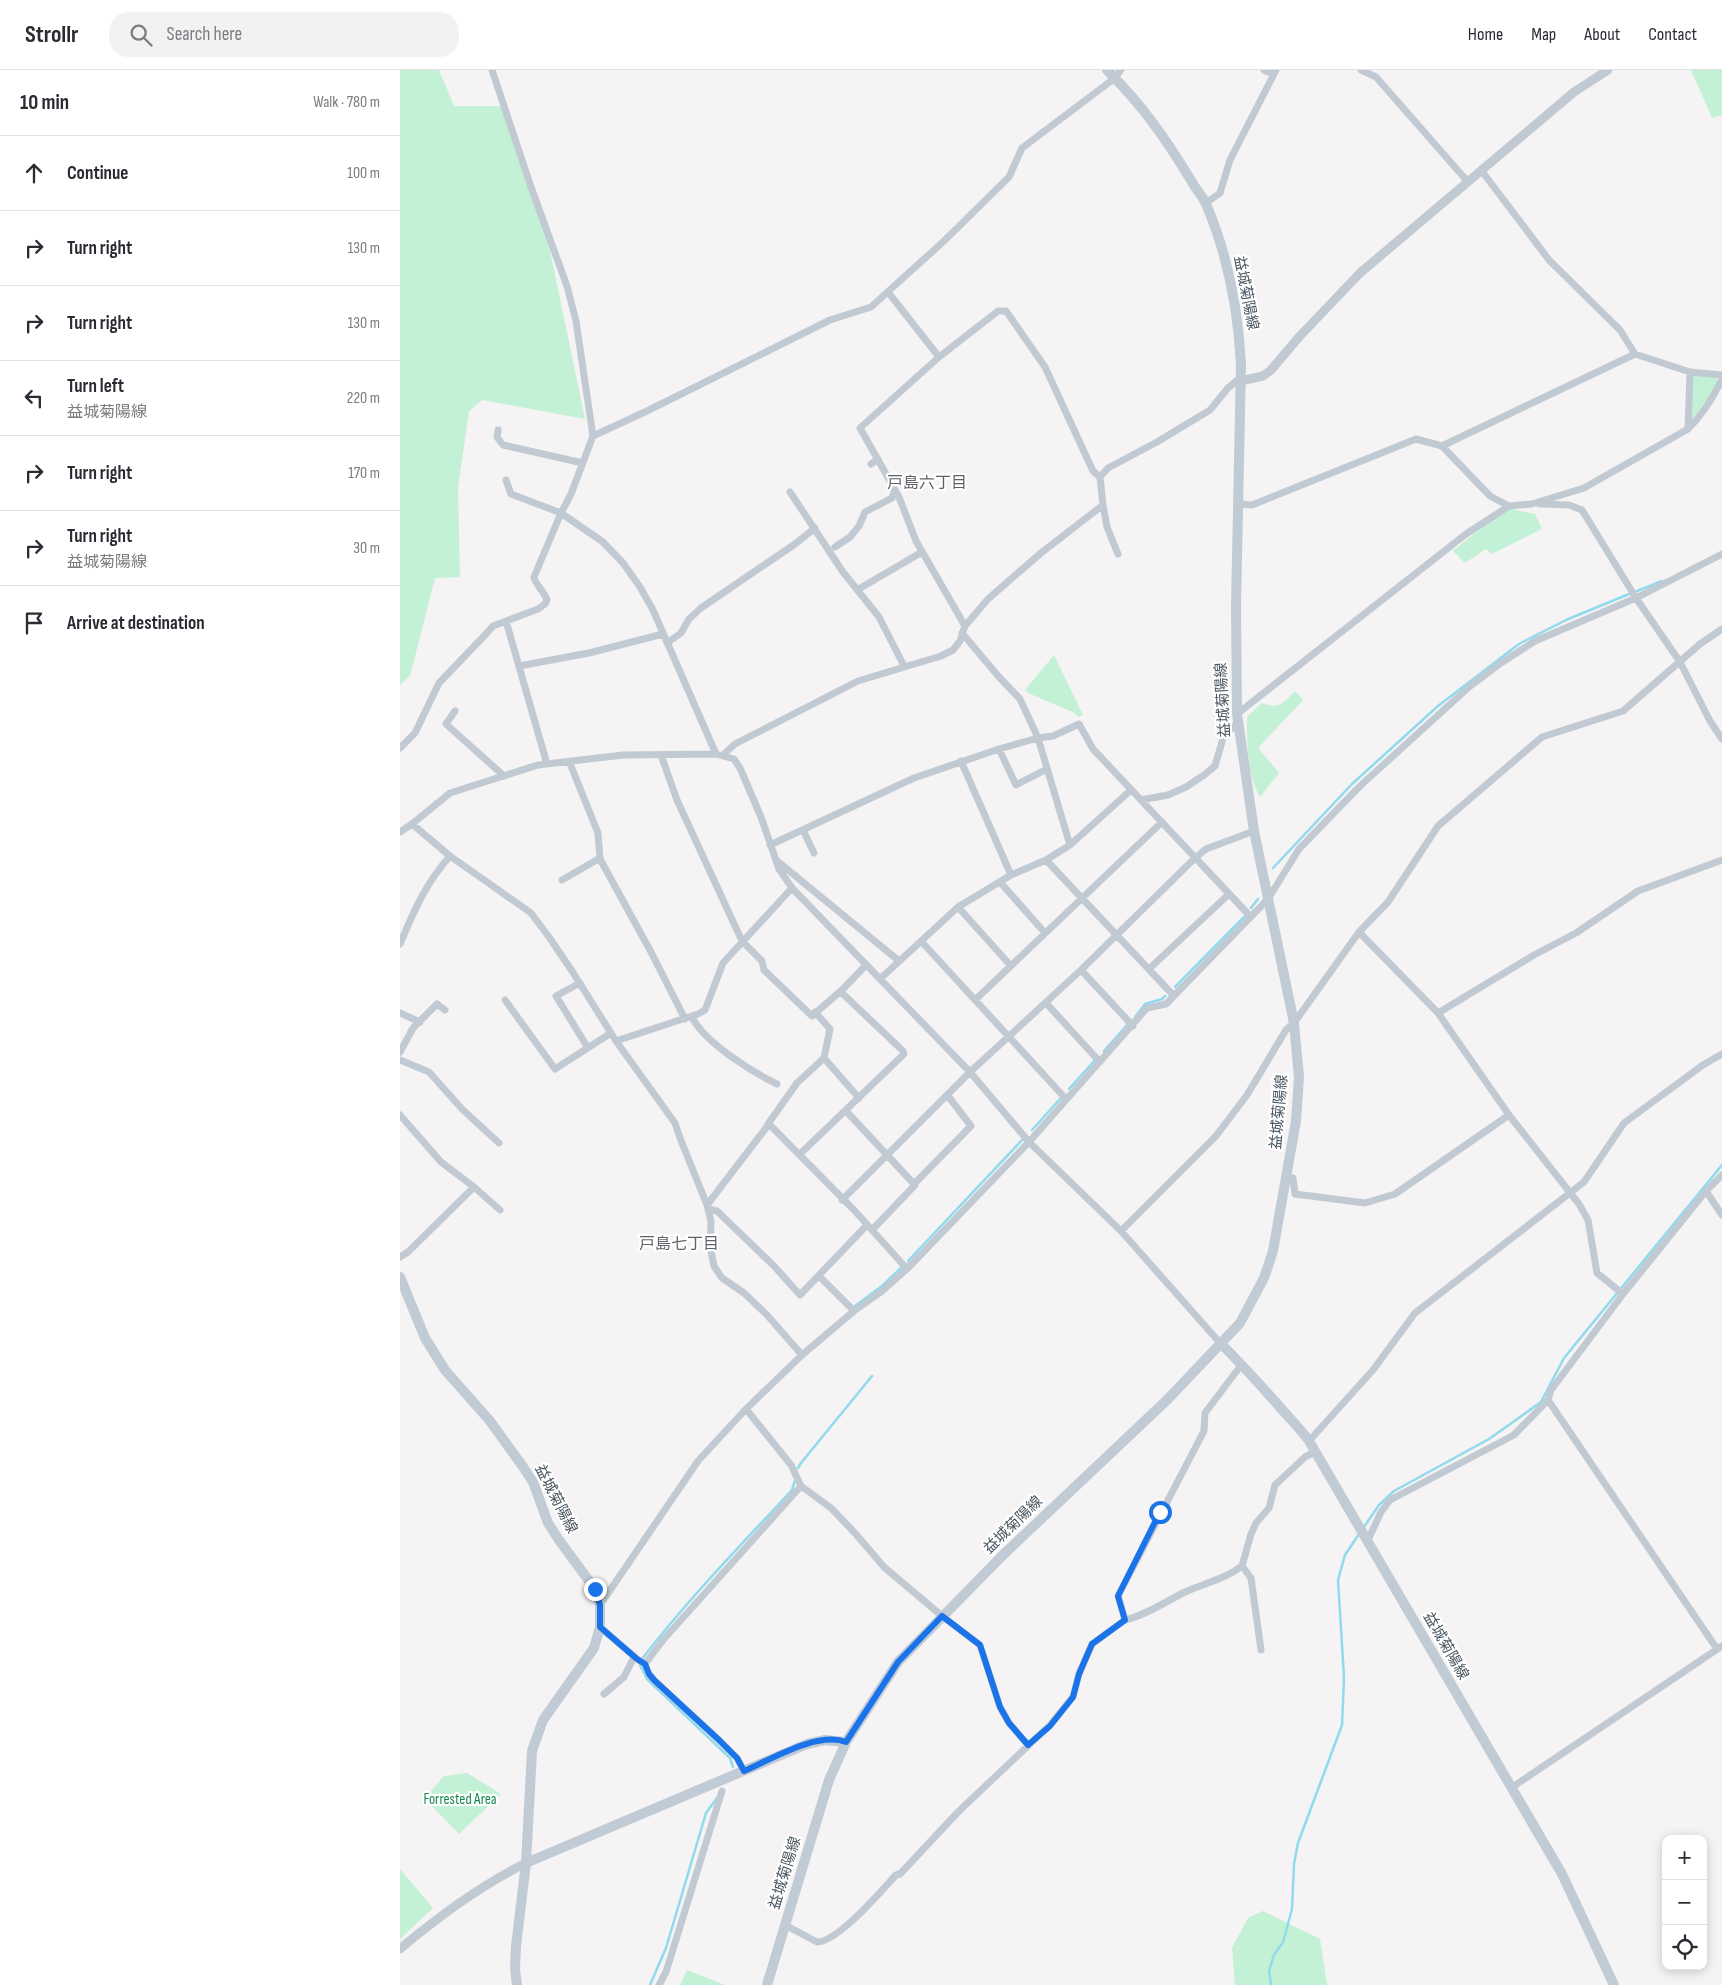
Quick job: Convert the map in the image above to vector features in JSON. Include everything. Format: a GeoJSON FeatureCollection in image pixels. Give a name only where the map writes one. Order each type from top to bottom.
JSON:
{"type":"FeatureCollection","features":[{"type":"Feature","properties":{"kind":"main road","name":"益城菊陽線"},"geometry":{"type":"LineString","coordinates":[[767,1985],[829,1780],[846,1742],[898,1662],[942,1616],[1168,1399],[1240,1323],[1264,1278],[1273,1252],[1287,1177],[1298,1101],[1299,1077],[1294,1023],[1254,831],[1237,719],[1236,606],[1240,379],[1239,324],[1231,279],[1206,203],[1160,131],[1118,74],[1107,70]]}},
{"type":"Feature","properties":{"kind":"main road","name":"益城菊陽線"},"geometry":{"type":"LineString","coordinates":[[400,1277],[425,1338],[445,1370],[490,1421],[522,1464],[533,1482],[548,1523],[595,1589],[600,1605],[600,1627],[594,1648],[543,1720],[532,1752],[526,1863],[516,1946],[515,1969],[517,1985]]}},
{"type":"Feature","properties":{"kind":"main road","name":"益城菊陽線"},"geometry":{"type":"LineString","coordinates":[[1220,1344],[1242,1364],[1295,1423],[1316,1452],[1562,1874],[1614,1985]]}},
{"type":"Feature","properties":{"kind":"main road"},"geometry":{"type":"LineString","coordinates":[[526,1863],[806,1744],[825,1740],[846,1742]]}},
{"type":"Feature","properties":{"kind":"street"},"geometry":{"type":"LineString","coordinates":[[400,748],[415,733],[439,683],[494,626],[538,609],[545,604],[547,600],[545,595],[534,577],[571,494],[593,436],[576,321],[567,286],[531,187],[492,70]]}},
{"type":"Feature","properties":{"kind":"street"},"geometry":{"type":"LineString","coordinates":[[1264,70],[1268,72],[1276,70]]}},
{"type":"Feature","properties":{"kind":"street"},"geometry":{"type":"LineString","coordinates":[[1206,203],[1220,193],[1230,160],[1276,70]]}},
{"type":"Feature","properties":{"kind":"street"},"geometry":{"type":"LineString","coordinates":[[1361,70],[1376,77],[1468,182]]}},
{"type":"Feature","properties":{"kind":"street"},"geometry":{"type":"LineString","coordinates":[[1100,477],[1108,468],[1157,442],[1210,410],[1228,388],[1240,379],[1263,376],[1271,370],[1299,337],[1360,273],[1574,92],[1608,70]]}},
{"type":"Feature","properties":{"kind":"street"},"geometry":{"type":"LineString","coordinates":[[593,436],[830,320],[871,307],[944,241],[1009,177],[1022,148],[1118,74]]}},
{"type":"Feature","properties":{"kind":"street"},"geometry":{"type":"LineString","coordinates":[[1481,170],[1549,260],[1620,330],[1635,354],[1690,372],[1722,377],[1715,394],[1704,411],[1688,429],[1584,488],[1532,504]]}},
{"type":"Feature","properties":{"kind":"street"},"geometry":{"type":"LineString","coordinates":[[888,292],[939,357]]}},
{"type":"Feature","properties":{"kind":"street"},"geometry":{"type":"LineString","coordinates":[[1070,845],[1038,738],[1020,698],[999,677],[964,630],[922,552],[895,490],[860,428],[939,357],[998,311],[1006,311],[1045,367],[1093,471],[1100,477],[1107,528],[1118,554]]}},
{"type":"Feature","properties":{"kind":"street"},"geometry":{"type":"LineString","coordinates":[[1442,446],[1635,354]]}},
{"type":"Feature","properties":{"kind":"street"},"geometry":{"type":"LineString","coordinates":[[1688,429],[1690,372]]}},
{"type":"Feature","properties":{"kind":"street"},"geometry":{"type":"LineString","coordinates":[[498,430],[497,437],[503,445],[583,463]]}},
{"type":"Feature","properties":{"kind":"street"},"geometry":{"type":"LineString","coordinates":[[1238,504],[1252,505],[1416,439],[1442,446],[1490,496],[1509,506]]}},
{"type":"Feature","properties":{"kind":"street"},"geometry":{"type":"LineString","coordinates":[[871,464],[878,459]]}},
{"type":"Feature","properties":{"kind":"street"},"geometry":{"type":"LineString","coordinates":[[506,480],[509,492],[514,496],[561,513],[602,542],[614,553],[640,587],[653,610],[720,754]]}},
{"type":"Feature","properties":{"kind":"street"},"geometry":{"type":"LineString","coordinates":[[835,547],[850,537],[859,526],[865,512],[892,498],[895,490]]}},
{"type":"Feature","properties":{"kind":"street"},"geometry":{"type":"LineString","coordinates":[[790,492],[842,572],[879,617],[904,666]]}},
{"type":"Feature","properties":{"kind":"street"},"geometry":{"type":"LineString","coordinates":[[1141,800],[1168,795],[1186,787],[1204,775],[1215,766],[1224,735],[1237,719],[1466,534],[1509,506],[1532,504],[1569,505],[1582,510],[1636,598],[1680,662],[1710,721],[1722,739]]}},
{"type":"Feature","properties":{"kind":"street"},"geometry":{"type":"LineString","coordinates":[[720,754],[735,744],[858,680],[940,656],[953,650],[964,630],[994,594],[1041,553],[1103,505]]}},
{"type":"Feature","properties":{"kind":"street"},"geometry":{"type":"LineString","coordinates":[[668,643],[681,633],[689,619],[701,608],[796,544],[815,528]]}},
{"type":"Feature","properties":{"kind":"street"},"geometry":{"type":"LineString","coordinates":[[858,590],[922,552]]}},
{"type":"Feature","properties":{"kind":"street"},"geometry":{"type":"LineString","coordinates":[[600,1605],[698,1461],[746,1409],[802,1355],[907,1269],[1029,1142],[1134,1026],[1147,1008],[1166,1004],[1268,899],[1299,849],[1360,786],[1469,686],[1535,641],[1636,598],[1722,554]]}},
{"type":"Feature","properties":{"kind":"street"},"geometry":{"type":"LineString","coordinates":[[506,621],[547,764]]}},
{"type":"Feature","properties":{"kind":"street"},"geometry":{"type":"LineString","coordinates":[[1121,1231],[1216,1136],[1247,1094],[1286,1030],[1294,1023],[1359,932],[1388,902],[1438,826],[1542,737],[1623,712],[1700,644],[1722,629]]}},
{"type":"Feature","properties":{"kind":"street"},"geometry":{"type":"LineString","coordinates":[[519,666],[589,653],[663,634]]}},
{"type":"Feature","properties":{"kind":"street"},"geometry":{"type":"LineString","coordinates":[[455,711],[446,724],[504,776]]}},
{"type":"Feature","properties":{"kind":"street"},"geometry":{"type":"LineString","coordinates":[[770,845],[914,778],[999,749],[1038,738],[1053,736],[1078,724],[1093,749],[1250,916]]}},
{"type":"Feature","properties":{"kind":"street"},"geometry":{"type":"LineString","coordinates":[[999,749],[1016,785],[1048,769]]}},
{"type":"Feature","properties":{"kind":"street"},"geometry":{"type":"LineString","coordinates":[[400,832],[450,793],[547,764],[623,756],[720,754],[734,759],[740,768],[761,817],[779,869],[792,888],[970,1072],[1029,1142],[1121,1231],[1220,1344]]}},
{"type":"Feature","properties":{"kind":"street"},"geometry":{"type":"LineString","coordinates":[[661,755],[677,800],[742,941],[762,961],[764,970],[812,1016],[842,990],[866,965]]}},
{"type":"Feature","properties":{"kind":"street"},"geometry":{"type":"LineString","coordinates":[[569,761],[598,833],[600,858],[688,1018],[705,1036],[760,1076],[777,1084]]}},
{"type":"Feature","properties":{"kind":"street"},"geometry":{"type":"LineString","coordinates":[[961,761],[1011,875]]}},
{"type":"Feature","properties":{"kind":"street"},"geometry":{"type":"LineString","coordinates":[[880,979],[958,907],[1011,875],[1046,860],[1070,845],[1131,790]]}},
{"type":"Feature","properties":{"kind":"street"},"geometry":{"type":"LineString","coordinates":[[975,1000],[1162,822]]}},
{"type":"Feature","properties":{"kind":"street"},"geometry":{"type":"LineString","coordinates":[[412,824],[450,856],[531,913],[550,937],[611,1033],[676,1123],[711,1222],[710,1246],[714,1266],[722,1278],[744,1293],[767,1315],[802,1355]]}},
{"type":"Feature","properties":{"kind":"street"},"geometry":{"type":"LineString","coordinates":[[803,830],[814,853]]}},
{"type":"Feature","properties":{"kind":"street"},"geometry":{"type":"LineString","coordinates":[[842,1200],[970,1072],[1081,970],[1196,858],[1206,850],[1254,831]]}},
{"type":"Feature","properties":{"kind":"street"},"geometry":{"type":"LineString","coordinates":[[400,944],[416,905],[433,875],[450,856]]}},
{"type":"Feature","properties":{"kind":"street"},"geometry":{"type":"LineString","coordinates":[[562,880],[600,858]]}},
{"type":"Feature","properties":{"kind":"street"},"geometry":{"type":"LineString","coordinates":[[776,860],[899,961]]}},
{"type":"Feature","properties":{"kind":"street"},"geometry":{"type":"LineString","coordinates":[[1046,860],[1174,996]]}},
{"type":"Feature","properties":{"kind":"street"},"geometry":{"type":"LineString","coordinates":[[1438,1013],[1534,955],[1576,933],[1638,892],[1722,860]]}},
{"type":"Feature","properties":{"kind":"street"},"geometry":{"type":"LineString","coordinates":[[1000,882],[1045,933]]}},
{"type":"Feature","properties":{"kind":"street"},"geometry":{"type":"LineString","coordinates":[[616,1040],[688,1018],[705,1010],[723,963],[792,888]]}},
{"type":"Feature","properties":{"kind":"street"},"geometry":{"type":"LineString","coordinates":[[1149,969],[1229,894]]}},
{"type":"Feature","properties":{"kind":"street"},"geometry":{"type":"LineString","coordinates":[[958,907],[1011,966]]}},
{"type":"Feature","properties":{"kind":"street"},"geometry":{"type":"LineString","coordinates":[[1359,932],[1438,1013],[1509,1115],[1570,1191],[1588,1220],[1597,1273],[1622,1293]]}},
{"type":"Feature","properties":{"kind":"street"},"geometry":{"type":"LineString","coordinates":[[921,941],[1066,1099]]}},
{"type":"Feature","properties":{"kind":"street"},"geometry":{"type":"LineString","coordinates":[[1081,970],[1134,1026]]}},
{"type":"Feature","properties":{"kind":"street"},"geometry":{"type":"LineString","coordinates":[[580,983],[556,996],[588,1048]]}},
{"type":"Feature","properties":{"kind":"street"},"geometry":{"type":"LineString","coordinates":[[800,1154],[904,1054],[903,1050],[843,994],[842,990]]}},
{"type":"Feature","properties":{"kind":"street"},"geometry":{"type":"LineString","coordinates":[[505,1000],[555,1068],[611,1033]]}},
{"type":"Feature","properties":{"kind":"street"},"geometry":{"type":"LineString","coordinates":[[1046,1003],[1100,1062]]}},
{"type":"Feature","properties":{"kind":"street"},"geometry":{"type":"LineString","coordinates":[[400,1052],[413,1028],[437,1004],[445,1010]]}},
{"type":"Feature","properties":{"kind":"street"},"geometry":{"type":"LineString","coordinates":[[707,1207],[797,1082],[824,1058],[830,1029],[815,1012]]}},
{"type":"Feature","properties":{"kind":"street"},"geometry":{"type":"LineString","coordinates":[[400,1013],[420,1022]]}},
{"type":"Feature","properties":{"kind":"street"},"geometry":{"type":"LineString","coordinates":[[1309,1441],[1373,1370],[1415,1313],[1584,1182],[1624,1123],[1703,1065],[1722,1054]]}},
{"type":"Feature","properties":{"kind":"street"},"geometry":{"type":"LineString","coordinates":[[824,1058],[859,1098]]}},
{"type":"Feature","properties":{"kind":"street"},"geometry":{"type":"LineString","coordinates":[[400,1060],[430,1072],[462,1109],[499,1143]]}},
{"type":"Feature","properties":{"kind":"street"},"geometry":{"type":"LineString","coordinates":[[707,1207],[717,1211],[774,1266],[800,1295],[869,1228],[915,1187],[914,1184],[971,1126],[948,1096]]}},
{"type":"Feature","properties":{"kind":"street"},"geometry":{"type":"LineString","coordinates":[[846,1111],[914,1184]]}},
{"type":"Feature","properties":{"kind":"street"},"geometry":{"type":"LineString","coordinates":[[400,1115],[441,1162],[500,1210]]}},
{"type":"Feature","properties":{"kind":"street"},"geometry":{"type":"LineString","coordinates":[[1287,1177],[1293,1178],[1295,1194],[1365,1203],[1395,1194],[1509,1115]]}},
{"type":"Feature","properties":{"kind":"street"},"geometry":{"type":"LineString","coordinates":[[768,1124],[800,1154],[907,1269]]}},
{"type":"Feature","properties":{"kind":"street"},"geometry":{"type":"LineString","coordinates":[[1366,1538],[1390,1500],[1514,1435],[1548,1400],[1551,1390],[1622,1293],[1706,1191],[1722,1175]]}},
{"type":"Feature","properties":{"kind":"street"},"geometry":{"type":"LineString","coordinates":[[400,1257],[408,1252],[474,1187]]}},
{"type":"Feature","properties":{"kind":"street"},"geometry":{"type":"LineString","coordinates":[[1706,1191],[1722,1215]]}},
{"type":"Feature","properties":{"kind":"street"},"geometry":{"type":"LineString","coordinates":[[819,1276],[854,1311]]}},
{"type":"Feature","properties":{"kind":"street"},"geometry":{"type":"LineString","coordinates":[[1125,1620],[1118,1596],[1204,1431],[1205,1413],[1242,1364]]}},
{"type":"Feature","properties":{"kind":"street"},"geometry":{"type":"LineString","coordinates":[[1511,1788],[1719,1647],[1548,1400]]}},
{"type":"Feature","properties":{"kind":"street"},"geometry":{"type":"LineString","coordinates":[[746,1409],[791,1465],[801,1486],[831,1508],[884,1567],[980,1645],[1000,1707],[1009,1723],[1028,1745]]}},
{"type":"Feature","properties":{"kind":"street"},"geometry":{"type":"LineString","coordinates":[[785,1925],[817,1942],[826,1940],[846,1927],[896,1875],[900,1874],[959,1811],[1050,1726],[1073,1697],[1079,1674],[1092,1644],[1125,1620],[1136,1618],[1186,1592],[1216,1581],[1242,1566],[1250,1534],[1256,1523],[1269,1508],[1275,1486],[1305,1457],[1316,1452]]}},
{"type":"Feature","properties":{"kind":"street"},"geometry":{"type":"LineString","coordinates":[[645,1664],[663,1640],[801,1486]]}},
{"type":"Feature","properties":{"kind":"street"},"geometry":{"type":"LineString","coordinates":[[1242,1566],[1251,1578],[1261,1650]]}},
{"type":"Feature","properties":{"kind":"street"},"geometry":{"type":"LineString","coordinates":[[600,1627],[634,1657],[645,1664],[654,1680],[737,1758],[744,1771]]}},
{"type":"Feature","properties":{"kind":"street"},"geometry":{"type":"LineString","coordinates":[[604,1694],[624,1677],[634,1657]]}},
{"type":"Feature","properties":{"kind":"street"},"geometry":{"type":"LineString","coordinates":[[659,1985],[666,1972],[722,1790]]}},
{"type":"Feature","properties":{"kind":"street"},"geometry":{"type":"LineString","coordinates":[[400,1949],[422,1930],[492,1880],[526,1863]]}},
{"type":"Feature","properties":{"kind":"green space"},"geometry":{"type":"Polygon","coordinates":[[[400,70],[439,70],[454,106],[503,106],[544,222],[585,419],[482,400],[469,411],[458,488],[460,577],[435,578],[410,676],[400,685],[400,70]]]}},
{"type":"Feature","properties":{"kind":"green space"},"geometry":{"type":"Polygon","coordinates":[[[1691,70],[1722,70],[1722,115],[1712,118],[1691,70]]]}},
{"type":"Feature","properties":{"kind":"green space"},"geometry":{"type":"Polygon","coordinates":[[[1693,374],[1717,377],[1717,384],[1691,422],[1693,374]]]}},
{"type":"Feature","properties":{"kind":"green space"},"geometry":{"type":"Polygon","coordinates":[[[1506,508],[1535,514],[1542,529],[1492,554],[1486,549],[1465,563],[1453,551],[1506,508]]]}},
{"type":"Feature","properties":{"kind":"green space"},"geometry":{"type":"Polygon","coordinates":[[[1054,655],[1083,715],[1078,717],[1075,713],[1025,690],[1054,655]]]}},
{"type":"Feature","properties":{"kind":"green space"},"geometry":{"type":"Polygon","coordinates":[[[1295,691],[1303,700],[1258,748],[1279,773],[1260,797],[1250,768],[1247,717],[1262,703],[1273,706],[1281,704],[1295,691]]]}},
{"type":"Feature","properties":{"kind":"green space","name":"Forrested Area"},"geometry":{"type":"Polygon","coordinates":[[[467,1773],[501,1794],[459,1834],[428,1802],[423,1805],[421,1803],[444,1776],[467,1773]]]}},
{"type":"Feature","properties":{"kind":"green space"},"geometry":{"type":"Polygon","coordinates":[[[400,1869],[433,1908],[400,1939],[400,1869]]]}},
{"type":"Feature","properties":{"kind":"green space"},"geometry":{"type":"Polygon","coordinates":[[[1263,1911],[1320,1939],[1327,1985],[1235,1985],[1232,1948],[1248,1918],[1263,1911]]]}},
{"type":"Feature","properties":{"kind":"green space"},"geometry":{"type":"Polygon","coordinates":[[[687,1970],[725,1985],[680,1985],[687,1970]]]}},
{"type":"Feature","properties":{"kind":"waterway"},"geometry":{"type":"LineString","coordinates":[[1637,591],[1662,581]]}},
{"type":"Feature","properties":{"kind":"waterway"},"geometry":{"type":"LineString","coordinates":[[1273,868],[1352,784],[1438,706],[1519,644],[1566,620],[1629,594]]}},
{"type":"Feature","properties":{"kind":"waterway"},"geometry":{"type":"LineString","coordinates":[[1251,908],[1258,899]]}},
{"type":"Feature","properties":{"kind":"waterway"},"geometry":{"type":"LineString","coordinates":[[1175,987],[1245,916]]}},
{"type":"Feature","properties":{"kind":"waterway"},"geometry":{"type":"LineString","coordinates":[[1135,1017],[1145,1004],[1162,999],[1165,996]]}},
{"type":"Feature","properties":{"kind":"waterway"},"geometry":{"type":"LineString","coordinates":[[1104,1051],[1128,1024]]}},
{"type":"Feature","properties":{"kind":"waterway"},"geometry":{"type":"LineString","coordinates":[[1069,1089],[1095,1060]]}},
{"type":"Feature","properties":{"kind":"waterway"},"geometry":{"type":"LineString","coordinates":[[1032,1130],[1061,1098]]}},
{"type":"Feature","properties":{"kind":"waterway"},"geometry":{"type":"LineString","coordinates":[[908,1261],[1024,1138]]}},
{"type":"Feature","properties":{"kind":"waterway"},"geometry":{"type":"LineString","coordinates":[[1364,1527],[1379,1505],[1394,1491],[1489,1439],[1541,1402],[1564,1358],[1722,1165]]}},
{"type":"Feature","properties":{"kind":"waterway"},"geometry":{"type":"LineString","coordinates":[[855,1306],[882,1286],[902,1267]]}},
{"type":"Feature","properties":{"kind":"waterway"},"geometry":{"type":"LineString","coordinates":[[798,1468],[872,1376]]}},
{"type":"Feature","properties":{"kind":"waterway"},"geometry":{"type":"LineString","coordinates":[[642,1659],[696,1594],[792,1490],[795,1480]]}},
{"type":"Feature","properties":{"kind":"waterway"},"geometry":{"type":"LineString","coordinates":[[1271,1985],[1269,1971],[1274,1955],[1283,1942],[1292,1909],[1294,1864],[1298,1843],[1342,1725],[1344,1677],[1338,1580],[1345,1555],[1359,1534]]}},
{"type":"Feature","properties":{"kind":"waterway"},"geometry":{"type":"LineString","coordinates":[[640,1665],[647,1679],[730,1758],[733,1767]]}},
{"type":"Feature","properties":{"kind":"waterway"},"geometry":{"type":"LineString","coordinates":[[650,1985],[666,1948],[706,1813],[717,1798]]}},
{"type":"Feature","properties":{"kind":"district","name":"戸島六丁目"},"geometry":{"type":"Point","coordinates":[927,483]}},
{"type":"Feature","properties":{"kind":"district","name":"戸島七丁目"},"geometry":{"type":"Point","coordinates":[679,1244]}},
{"type":"Feature","properties":{"kind":"route"},"geometry":{"type":"LineString","coordinates":[[595,1589],[600,1605],[600,1627],[645,1664],[654,1680],[737,1758],[744,1771],[806,1744],[825,1740],[846,1742],[898,1662],[942,1616],[980,1645],[1000,1707],[1009,1723],[1028,1745],[1050,1726],[1073,1697],[1079,1674],[1092,1644],[1125,1620],[1118,1596],[1160,1512]]}}]}
